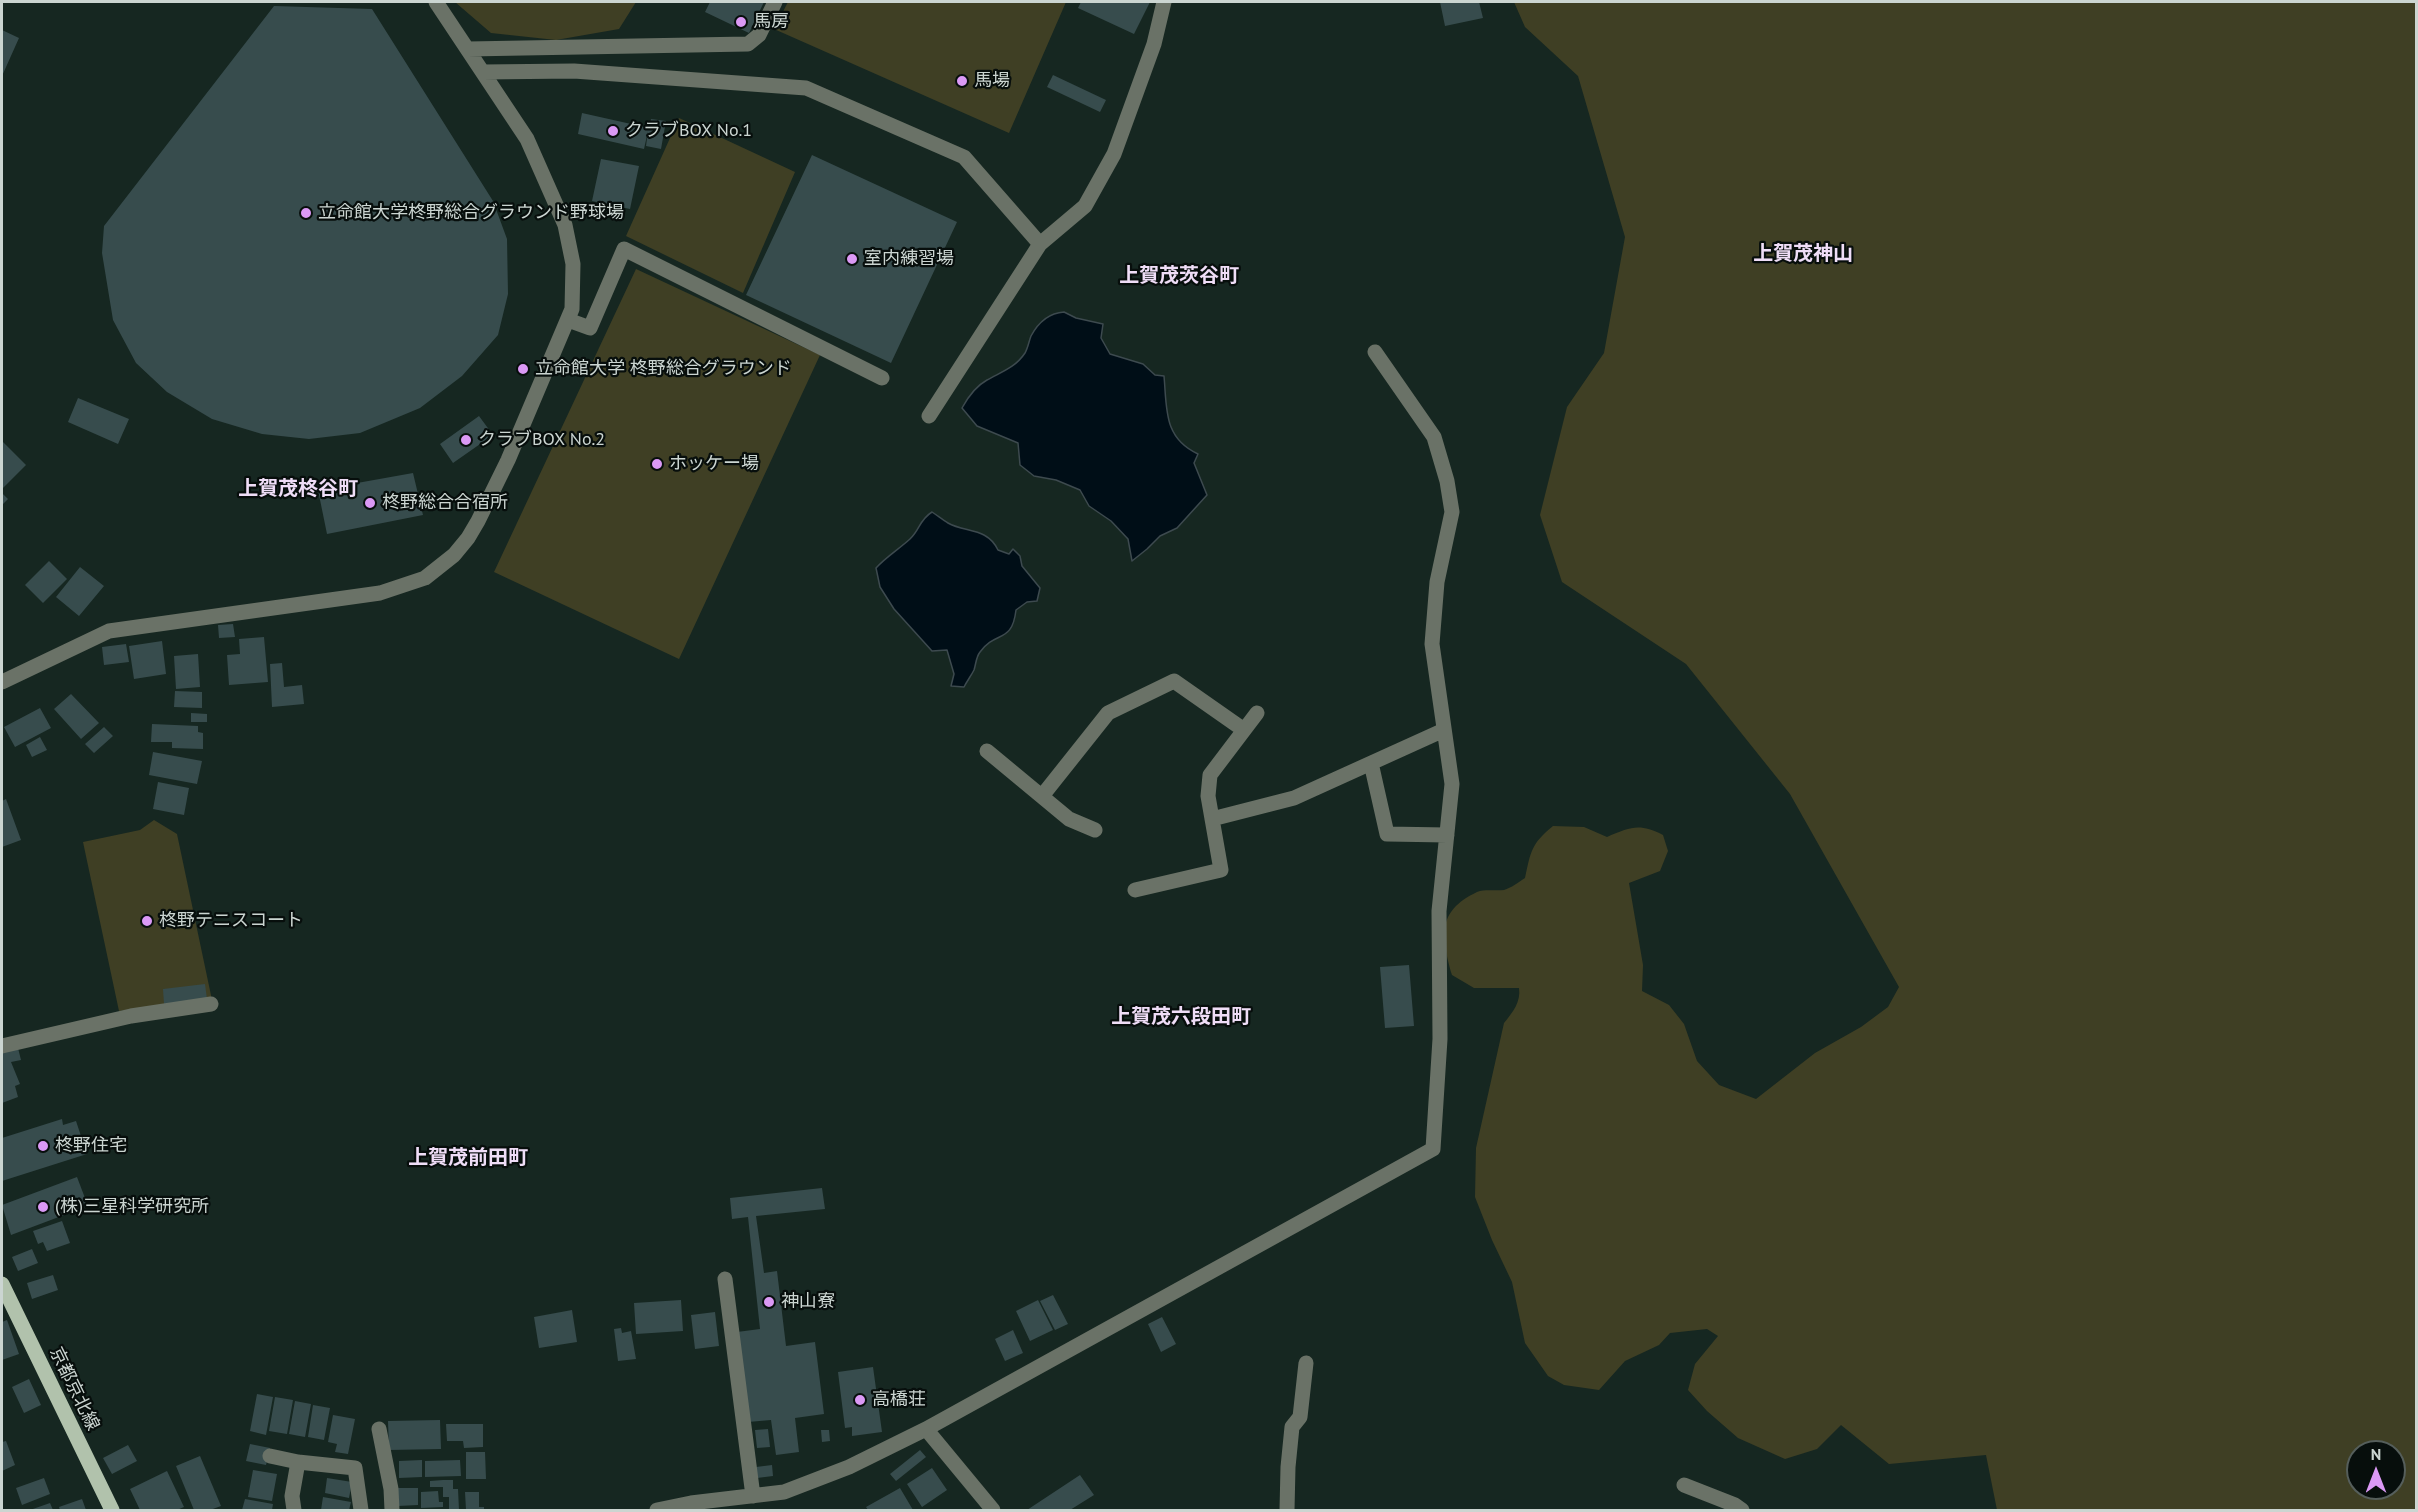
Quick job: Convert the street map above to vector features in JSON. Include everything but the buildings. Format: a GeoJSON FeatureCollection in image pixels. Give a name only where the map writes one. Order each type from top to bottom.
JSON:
{"type":"FeatureCollection","features":[{"type":"Feature","properties":{"kind":"main road","name":"京都京北線"},"geometry":{"type":"LineString","coordinates":[[2,1284],[112,1510]]}},
{"type":"Feature","properties":{"kind":"street"},"geometry":{"type":"LineString","coordinates":[[2,682],[110,632],[380,593],[402,587],[425,578],[454,555],[478,521],[508,460],[568,320],[572,309],[573,264],[565,225],[527,139],[436,2]]}},
{"type":"Feature","properties":{"kind":"street"},"geometry":{"type":"LineString","coordinates":[[468,50],[748,44],[759,35],[775,2]]}},
{"type":"Feature","properties":{"kind":"street"},"geometry":{"type":"LineString","coordinates":[[929,416],[1040,244],[1085,206],[1114,154],[1154,44],[1164,2]]}},
{"type":"Feature","properties":{"kind":"street"},"geometry":{"type":"LineString","coordinates":[[483,72],[574,71],[806,88],[964,157],[1040,244]]}},
{"type":"Feature","properties":{"kind":"street"},"geometry":{"type":"LineString","coordinates":[[568,320],[590,328],[624,249],[882,378]]}},
{"type":"Feature","properties":{"kind":"street"},"geometry":{"type":"LineString","coordinates":[[657,1510],[749,1501],[784,1492],[849,1467],[926,1429],[1433,1149],[1440,1039],[1439,911],[1452,784],[1432,644],[1437,582],[1452,512],[1447,482],[1434,437],[1375,352]]}},
{"type":"Feature","properties":{"kind":"street"},"geometry":{"type":"LineString","coordinates":[[1042,796],[1108,713],[1174,681],[1244,729]]}},
{"type":"Feature","properties":{"kind":"street"},"geometry":{"type":"LineString","coordinates":[[1135,890],[1221,870],[1208,796],[1210,775],[1257,713]]}},
{"type":"Feature","properties":{"kind":"street"},"geometry":{"type":"LineString","coordinates":[[1212,819],[1294,798],[1444,730]]}},
{"type":"Feature","properties":{"kind":"street"},"geometry":{"type":"LineString","coordinates":[[987,751],[1069,819],[1095,830]]}},
{"type":"Feature","properties":{"kind":"street"},"geometry":{"type":"LineString","coordinates":[[1371,763],[1387,834],[1447,835]]}},
{"type":"Feature","properties":{"kind":"street"},"geometry":{"type":"LineString","coordinates":[[2,1046],[131,1016],[211,1004]]}},
{"type":"Feature","properties":{"kind":"street"},"geometry":{"type":"LineString","coordinates":[[725,1279],[749,1501]]}},
{"type":"Feature","properties":{"kind":"street"},"geometry":{"type":"LineString","coordinates":[[1287,1510],[1292,1427],[1300,1418],[1306,1363]]}},
{"type":"Feature","properties":{"kind":"street"},"geometry":{"type":"LineString","coordinates":[[379,1429],[391,1489],[392,1510]]}},
{"type":"Feature","properties":{"kind":"street"},"geometry":{"type":"LineString","coordinates":[[926,1429],[993,1510]]}},
{"type":"Feature","properties":{"kind":"street"},"geometry":{"type":"LineString","coordinates":[[270,1456],[298,1462],[356,1468],[361,1510]]}},
{"type":"Feature","properties":{"kind":"street"},"geometry":{"type":"LineString","coordinates":[[294,1510],[292,1496],[298,1462]]}},
{"type":"Feature","properties":{"kind":"street"},"geometry":{"type":"LineString","coordinates":[[1684,1485],[1735,1505],[1742,1510]]}},
{"type":"Feature","properties":{"kind":"shaded area"},"geometry":{"type":"Polygon","coordinates":[[[455,2],[636,2],[619,29],[556,40],[491,33],[455,2]]]}},
{"type":"Feature","properties":{"kind":"shaded area","name":"馬場"},"geometry":{"type":"Polygon","coordinates":[[[788,2],[1066,2],[1009,133],[774,29],[788,2]]]}},
{"type":"Feature","properties":{"kind":"shaded area"},"geometry":{"type":"Polygon","coordinates":[[[1514,2],[2416,2],[2416,1510],[1997,1510],[1986,1455],[1889,1464],[1841,1425],[1817,1449],[1785,1459],[1738,1438],[1707,1411],[1688,1390],[1695,1364],[1718,1336],[1707,1329],[1670,1333],[1659,1345],[1625,1361],[1599,1390],[1564,1385],[1548,1376],[1525,1343],[1512,1282],[1475,1197],[1476,1148],[1504,1023],[1518,1002],[1519,988],[1474,988],[1452,975],[1444,938],[1448,917],[1454,908],[1477,892],[1504,890],[1525,878],[1536,843],[1553,826],[1584,827],[1607,837],[1635,828],[1648,829],[1663,835],[1668,851],[1660,871],[1629,883],[1643,965],[1642,991],[1669,1005],[1684,1024],[1697,1061],[1719,1085],[1756,1099],[1815,1053],[1861,1027],[1888,1007],[1899,987],[1790,794],[1686,664],[1562,582],[1540,515],[1567,407],[1604,353],[1625,237],[1578,76],[1525,27],[1514,2]]]}},
{"type":"Feature","properties":{"kind":"shaded area"},"geometry":{"type":"Polygon","coordinates":[[[679,118],[795,172],[743,293],[626,236],[679,118]]]}},
{"type":"Feature","properties":{"kind":"shaded area","name":"ホッケー場"},"geometry":{"type":"Polygon","coordinates":[[[636,269],[820,355],[679,659],[494,572],[636,269]]]}},
{"type":"Feature","properties":{"kind":"shaded area"},"geometry":{"type":"Polygon","coordinates":[[[1064,312],[1076,318],[1103,324],[1101,338],[1110,354],[1143,364],[1155,375],[1164,376],[1167,411],[1173,431],[1178,440],[1198,454],[1194,463],[1207,495],[1177,528],[1160,536],[1132,561],[1128,539],[1111,521],[1089,506],[1080,490],[1056,480],[1034,476],[1020,465],[1018,443],[977,426],[962,408],[979,385],[1012,366],[1021,358],[1031,336],[1041,323],[1054,314],[1064,312]]]}},
{"type":"Feature","properties":{"kind":"shaded area"},"geometry":{"type":"Polygon","coordinates":[[[932,512],[946,522],[988,537],[998,550],[1009,554],[1013,549],[1020,556],[1022,566],[1040,588],[1037,601],[1027,602],[1016,610],[1011,628],[986,645],[980,652],[974,670],[964,687],[951,686],[954,674],[947,650],[932,651],[894,609],[880,587],[876,568],[910,539],[924,518],[932,512]]]}},
{"type":"Feature","properties":{"kind":"shaded area","name":"柊野テニスコート"},"geometry":{"type":"Polygon","coordinates":[[[154,820],[177,834],[212,1000],[119,1011],[83,842],[140,830],[154,820]]]}},
{"type":"Feature","properties":{"kind":"place","name":"馬房"},"geometry":{"type":"Point","coordinates":[741,22]}},
{"type":"Feature","properties":{"kind":"place","name":"馬場"},"geometry":{"type":"Point","coordinates":[962,81]}},
{"type":"Feature","properties":{"kind":"place","name":"クラブBOX No.1"},"geometry":{"type":"Point","coordinates":[613,131]}},
{"type":"Feature","properties":{"kind":"place","name":"立命館大学柊野総合グラウンド野球場"},"geometry":{"type":"Point","coordinates":[306,213]}},
{"type":"Feature","properties":{"kind":"place","name":"室内練習場"},"geometry":{"type":"Point","coordinates":[852,259]}},
{"type":"Feature","properties":{"kind":"place","name":"立命館大学 柊野総合グラウンド"},"geometry":{"type":"Point","coordinates":[523,369]}},
{"type":"Feature","properties":{"kind":"place","name":"クラブBOX No.2"},"geometry":{"type":"Point","coordinates":[466,440]}},
{"type":"Feature","properties":{"kind":"place","name":"ホッケー場"},"geometry":{"type":"Point","coordinates":[657,464]}},
{"type":"Feature","properties":{"kind":"place","name":"柊野総合合宿所"},"geometry":{"type":"Point","coordinates":[370,503]}},
{"type":"Feature","properties":{"kind":"place","name":"柊野テニスコート"},"geometry":{"type":"Point","coordinates":[147,921]}},
{"type":"Feature","properties":{"kind":"place","name":"柊野住宅"},"geometry":{"type":"Point","coordinates":[43,1146]}},
{"type":"Feature","properties":{"kind":"place","name":"(株)三星科学研究所"},"geometry":{"type":"Point","coordinates":[43,1207]}},
{"type":"Feature","properties":{"kind":"place","name":"神山寮"},"geometry":{"type":"Point","coordinates":[769,1302]}},
{"type":"Feature","properties":{"kind":"place","name":"高橋荘"},"geometry":{"type":"Point","coordinates":[860,1400]}},
{"type":"Feature","properties":{"kind":"district","name":"上賀茂神山"},"geometry":{"type":"Point","coordinates":[1803,254]}},
{"type":"Feature","properties":{"kind":"district","name":"上賀茂茨谷町"},"geometry":{"type":"Point","coordinates":[1179,276]}},
{"type":"Feature","properties":{"kind":"district","name":"上賀茂柊谷町"},"geometry":{"type":"Point","coordinates":[298,489]}},
{"type":"Feature","properties":{"kind":"district","name":"上賀茂六段田町"},"geometry":{"type":"Point","coordinates":[1181,1017]}},
{"type":"Feature","properties":{"kind":"district","name":"上賀茂前田町"},"geometry":{"type":"Point","coordinates":[468,1158]}}]}
